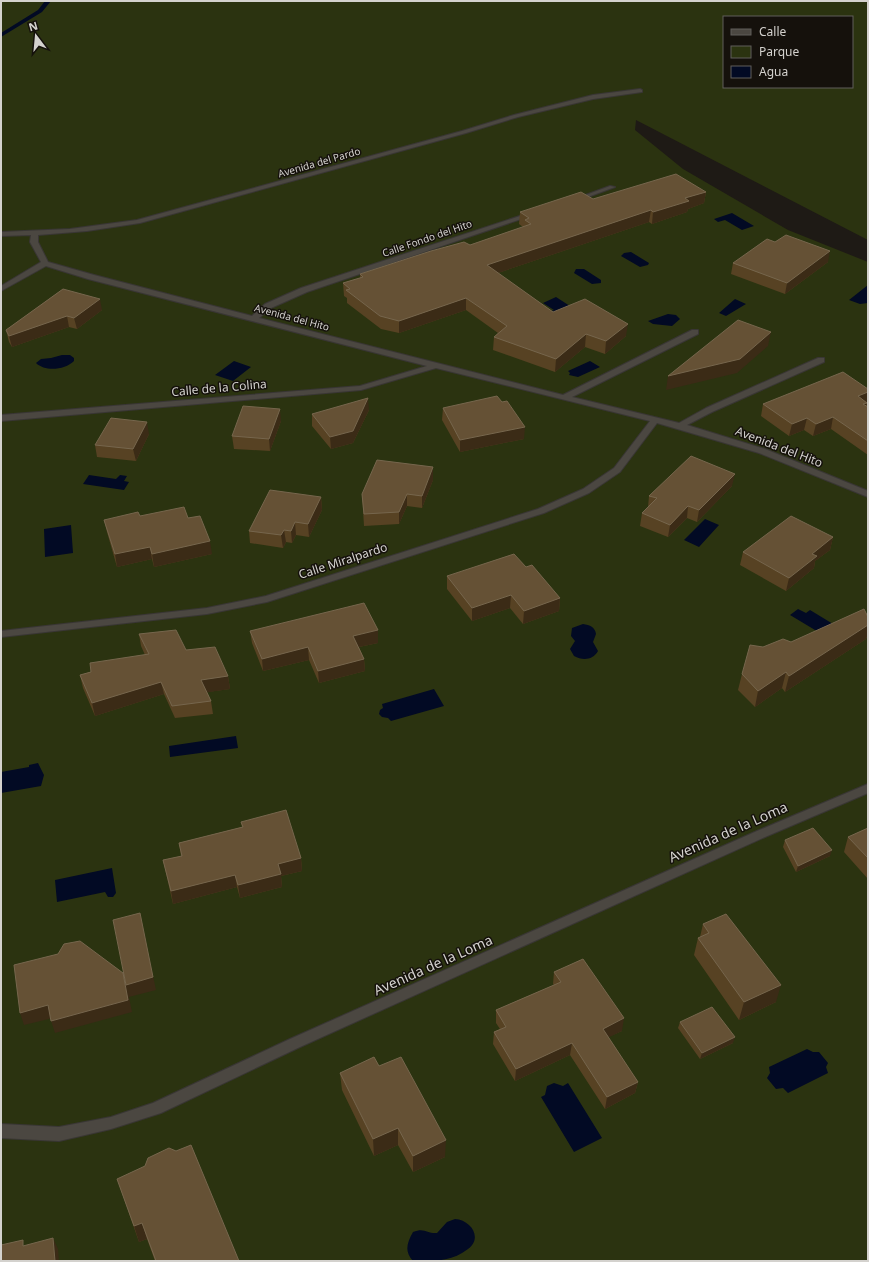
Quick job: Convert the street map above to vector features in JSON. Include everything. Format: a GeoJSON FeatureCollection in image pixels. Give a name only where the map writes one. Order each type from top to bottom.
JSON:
{"type":"FeatureCollection","features":[{"type":"Feature","properties":{"kind":"street","name":"Avenida del Pardo"},"geometry":{"type":"LineString","coordinates":[[1,234],[35,234],[108,228],[138,222],[457,134],[516,116],[593,97],[640,91]]}},
{"type":"Feature","properties":{"kind":"street"},"geometry":{"type":"LineString","coordinates":[[567,202],[612,187]]}},
{"type":"Feature","properties":{"kind":"street","name":"Calle Fondo del Hito"},"geometry":{"type":"LineString","coordinates":[[253,319],[268,306],[304,290],[537,212]]}},
{"type":"Feature","properties":{"kind":"street"},"geometry":{"type":"LineString","coordinates":[[1,289],[45,263],[34,242],[35,234]]}},
{"type":"Feature","properties":{"kind":"street","name":"Avenida del Hito"},"geometry":{"type":"LineString","coordinates":[[45,263],[91,277],[436,366],[680,426],[762,451],[868,494]]}},
{"type":"Feature","properties":{"kind":"street"},"geometry":{"type":"LineString","coordinates":[[565,397],[695,332]]}},
{"type":"Feature","properties":{"kind":"street"},"geometry":{"type":"LineString","coordinates":[[680,426],[709,410],[821,360]]}},
{"type":"Feature","properties":{"kind":"street","name":"Calle de la Colina"},"geometry":{"type":"LineString","coordinates":[[1,418],[362,388],[436,366]]}},
{"type":"Feature","properties":{"kind":"street","name":"Calle Miralpardo"},"geometry":{"type":"LineString","coordinates":[[1,634],[207,611],[267,599],[534,514],[586,491],[616,470],[655,420]]}},
{"type":"Feature","properties":{"kind":"street","name":"Avenida de la Loma"},"geometry":{"type":"LineString","coordinates":[[1,1131],[59,1134],[111,1123],[156,1109],[295,1043],[754,837],[868,788]]}},
{"type":"Feature","properties":{"kind":"green space"},"geometry":{"type":"Polygon","coordinates":[[[1,1],[868,1],[868,240],[636,120],[635,130],[683,169],[788,230],[868,262],[868,1261],[1,1261],[1,1]]]}},
{"type":"Feature","properties":{"kind":"water"},"geometry":{"type":"Polygon","coordinates":[[[732,213],[754,226],[742,230],[725,220],[718,222],[714,219],[732,213]]]}},
{"type":"Feature","properties":{"kind":"water"},"geometry":{"type":"Polygon","coordinates":[[[631,252],[649,263],[648,265],[640,267],[621,256],[624,253],[631,252]]]}},
{"type":"Feature","properties":{"kind":"water"},"geometry":{"type":"Polygon","coordinates":[[[576,269],[584,269],[601,280],[601,283],[592,284],[574,273],[576,269]]]}},
{"type":"Feature","properties":{"kind":"water"},"geometry":{"type":"Polygon","coordinates":[[[868,285],[868,303],[860,304],[849,300],[868,285]]]}},
{"type":"Feature","properties":{"kind":"water"},"geometry":{"type":"Polygon","coordinates":[[[556,297],[573,308],[522,322],[554,310],[543,303],[556,297]]]}},
{"type":"Feature","properties":{"kind":"water"},"geometry":{"type":"Polygon","coordinates":[[[735,299],[746,304],[726,316],[719,313],[735,299]]]}},
{"type":"Feature","properties":{"kind":"water"},"geometry":{"type":"Polygon","coordinates":[[[668,314],[676,315],[680,319],[672,326],[653,324],[648,321],[668,314]]]}},
{"type":"Feature","properties":{"kind":"water"},"geometry":{"type":"Polygon","coordinates":[[[70,355],[74,358],[74,361],[66,366],[55,369],[44,368],[36,363],[41,359],[70,355]]]}},
{"type":"Feature","properties":{"kind":"water"},"geometry":{"type":"Polygon","coordinates":[[[234,361],[251,367],[233,381],[215,375],[234,361]]]}},
{"type":"Feature","properties":{"kind":"water"},"geometry":{"type":"Polygon","coordinates":[[[590,361],[600,367],[578,377],[569,375],[570,373],[568,371],[590,361]]]}},
{"type":"Feature","properties":{"kind":"water"},"geometry":{"type":"Polygon","coordinates":[[[89,475],[116,479],[120,475],[127,476],[124,481],[129,482],[124,490],[83,484],[89,475]]]}},
{"type":"Feature","properties":{"kind":"water"},"geometry":{"type":"Polygon","coordinates":[[[705,519],[719,525],[699,547],[684,540],[705,519]]]}},
{"type":"Feature","properties":{"kind":"water"},"geometry":{"type":"Polygon","coordinates":[[[71,525],[73,553],[45,557],[44,529],[71,525]]]}},
{"type":"Feature","properties":{"kind":"water"},"geometry":{"type":"Polygon","coordinates":[[[798,609],[806,613],[810,610],[838,627],[825,636],[790,615],[798,609]]]}},
{"type":"Feature","properties":{"kind":"water"},"geometry":{"type":"Polygon","coordinates":[[[583,624],[592,627],[596,634],[593,642],[598,651],[588,659],[581,659],[574,656],[570,649],[575,641],[571,636],[572,628],[583,624]]]}},
{"type":"Feature","properties":{"kind":"water"},"geometry":{"type":"Polygon","coordinates":[[[434,689],[444,706],[391,721],[379,714],[380,710],[383,708],[382,704],[434,689]]]}},
{"type":"Feature","properties":{"kind":"water"},"geometry":{"type":"Polygon","coordinates":[[[236,736],[238,748],[170,757],[169,746],[236,736]]]}},
{"type":"Feature","properties":{"kind":"water"},"geometry":{"type":"Polygon","coordinates":[[[38,763],[44,775],[41,786],[1,793],[1,772],[29,767],[29,765],[38,763]]]}},
{"type":"Feature","properties":{"kind":"water"},"geometry":{"type":"Polygon","coordinates":[[[112,868],[116,893],[113,897],[108,897],[105,892],[57,902],[55,880],[112,868]]]}},
{"type":"Feature","properties":{"kind":"water"},"geometry":{"type":"Polygon","coordinates":[[[807,1049],[813,1052],[819,1052],[828,1063],[826,1067],[828,1073],[788,1093],[783,1088],[776,1089],[767,1078],[770,1073],[769,1067],[807,1049]]]}},
{"type":"Feature","properties":{"kind":"water"},"geometry":{"type":"Polygon","coordinates":[[[554,1083],[563,1086],[568,1083],[602,1138],[574,1152],[541,1097],[545,1095],[547,1086],[554,1083]]]}},
{"type":"Feature","properties":{"kind":"water"},"geometry":{"type":"Polygon","coordinates":[[[455,1219],[466,1223],[473,1230],[475,1240],[468,1249],[449,1259],[435,1261],[413,1261],[408,1254],[407,1247],[413,1232],[423,1230],[431,1233],[437,1233],[447,1222],[455,1219]]]}},
{"type":"Feature","properties":{"kind":"building"},"geometry":{"type":"Polygon","coordinates":[[[676,174],[706,192],[685,198],[689,201],[653,212],[651,210],[487,265],[553,312],[585,299],[628,324],[606,341],[586,334],[556,359],[494,337],[507,326],[466,298],[399,321],[380,316],[346,290],[350,289],[343,283],[363,277],[360,274],[431,251],[464,242],[470,245],[531,224],[525,220],[529,218],[520,212],[581,192],[593,199],[676,174]]]}},
{"type":"Feature","properties":{"kind":"building"},"geometry":{"type":"Polygon","coordinates":[[[786,235],[830,251],[787,283],[733,263],[767,239],[775,242],[786,235]]]}},
{"type":"Feature","properties":{"kind":"building"},"geometry":{"type":"Polygon","coordinates":[[[63,289],[100,299],[74,318],[67,316],[9,336],[6,330],[63,289]]]}},
{"type":"Feature","properties":{"kind":"building"},"geometry":{"type":"Polygon","coordinates":[[[738,320],[771,332],[740,359],[668,376],[738,320]]]}},
{"type":"Feature","properties":{"kind":"building"},"geometry":{"type":"Polygon","coordinates":[[[843,372],[868,389],[868,392],[858,396],[867,403],[863,404],[868,407],[868,441],[833,417],[816,424],[807,418],[792,424],[763,404],[843,372]]]}},
{"type":"Feature","properties":{"kind":"building"},"geometry":{"type":"Polygon","coordinates":[[[497,396],[502,402],[507,401],[525,427],[460,440],[443,408],[497,396]]]}},
{"type":"Feature","properties":{"kind":"building"},"geometry":{"type":"Polygon","coordinates":[[[368,398],[353,431],[330,437],[312,414],[368,398]]]}},
{"type":"Feature","properties":{"kind":"building"},"geometry":{"type":"Polygon","coordinates":[[[243,406],[280,409],[269,439],[232,436],[243,406]]]}},
{"type":"Feature","properties":{"kind":"building"},"geometry":{"type":"Polygon","coordinates":[[[111,418],[147,422],[133,449],[95,445],[111,418]]]}},
{"type":"Feature","properties":{"kind":"building"},"geometry":{"type":"Polygon","coordinates":[[[691,456],[735,474],[699,510],[688,506],[670,525],[642,513],[657,498],[649,496],[691,456]]]}},
{"type":"Feature","properties":{"kind":"building"},"geometry":{"type":"Polygon","coordinates":[[[377,460],[433,467],[422,496],[407,494],[399,512],[364,514],[362,494],[377,460]]]}},
{"type":"Feature","properties":{"kind":"building"},"geometry":{"type":"Polygon","coordinates":[[[270,490],[321,497],[308,524],[295,522],[291,531],[284,530],[281,535],[249,531],[270,490]]]}},
{"type":"Feature","properties":{"kind":"building"},"geometry":{"type":"Polygon","coordinates":[[[184,507],[188,518],[200,516],[210,541],[152,554],[150,547],[115,554],[104,520],[138,512],[140,516],[184,507]]]}},
{"type":"Feature","properties":{"kind":"building"},"geometry":{"type":"Polygon","coordinates":[[[791,516],[833,537],[812,554],[817,556],[789,578],[743,552],[791,516]]]}},
{"type":"Feature","properties":{"kind":"building"},"geometry":{"type":"Polygon","coordinates":[[[514,554],[526,567],[532,565],[560,598],[524,611],[511,595],[472,608],[447,576],[514,554]]]}},
{"type":"Feature","properties":{"kind":"building"},"geometry":{"type":"Polygon","coordinates":[[[364,603],[378,630],[353,636],[364,659],[318,671],[308,647],[262,659],[250,631],[364,603]]]}},
{"type":"Feature","properties":{"kind":"building"},"geometry":{"type":"Polygon","coordinates":[[[864,609],[868,617],[868,625],[789,676],[786,672],[758,691],[742,674],[750,645],[763,647],[783,639],[791,642],[864,609]]]}},
{"type":"Feature","properties":{"kind":"building"},"geometry":{"type":"Polygon","coordinates":[[[176,630],[186,650],[215,647],[228,676],[201,680],[211,701],[172,706],[161,682],[92,703],[80,675],[91,672],[90,663],[149,654],[139,634],[176,630]]]}},
{"type":"Feature","properties":{"kind":"building"},"geometry":{"type":"Polygon","coordinates":[[[286,810],[301,858],[278,864],[281,874],[238,885],[235,875],[171,891],[163,860],[182,856],[179,843],[243,827],[241,822],[286,810]]]}},
{"type":"Feature","properties":{"kind":"building"},"geometry":{"type":"Polygon","coordinates":[[[813,828],[832,850],[798,866],[785,840],[813,828]]]}},
{"type":"Feature","properties":{"kind":"building"},"geometry":{"type":"Polygon","coordinates":[[[868,828],[868,858],[848,837],[868,828]]]}},
{"type":"Feature","properties":{"kind":"building"},"geometry":{"type":"Polygon","coordinates":[[[140,913],[153,977],[126,985],[113,920],[140,913]]]}},
{"type":"Feature","properties":{"kind":"building"},"geometry":{"type":"Polygon","coordinates":[[[726,914],[781,985],[744,1002],[698,938],[709,933],[703,924],[726,914]]]}},
{"type":"Feature","properties":{"kind":"building"},"geometry":{"type":"Polygon","coordinates":[[[80,941],[123,973],[128,1000],[51,1021],[48,1005],[20,1013],[14,965],[58,954],[64,944],[80,941]]]}},
{"type":"Feature","properties":{"kind":"building"},"geometry":{"type":"Polygon","coordinates":[[[583,959],[624,1018],[603,1029],[638,1082],[607,1097],[572,1043],[516,1069],[494,1032],[506,1027],[496,1010],[561,982],[554,972],[583,959]]]}},
{"type":"Feature","properties":{"kind":"building"},"geometry":{"type":"Polygon","coordinates":[[[712,1007],[735,1037],[702,1053],[680,1022],[712,1007]]]}},
{"type":"Feature","properties":{"kind":"building"},"geometry":{"type":"Polygon","coordinates":[[[374,1057],[379,1066],[401,1057],[446,1140],[413,1156],[398,1128],[373,1139],[340,1073],[374,1057]]]}},
{"type":"Feature","properties":{"kind":"building"},"geometry":{"type":"Polygon","coordinates":[[[191,1145],[239,1261],[156,1261],[142,1223],[134,1226],[117,1179],[145,1166],[148,1158],[169,1148],[176,1151],[191,1145]]]}},
{"type":"Feature","properties":{"kind":"building"},"geometry":{"type":"Polygon","coordinates":[[[53,1238],[55,1261],[1,1261],[1,1245],[23,1240],[23,1246],[53,1238]]]}},
{"type":"Feature","properties":{"kind":"waterway"},"geometry":{"type":"LineString","coordinates":[[1,35],[40,11],[48,1]]}}]}
